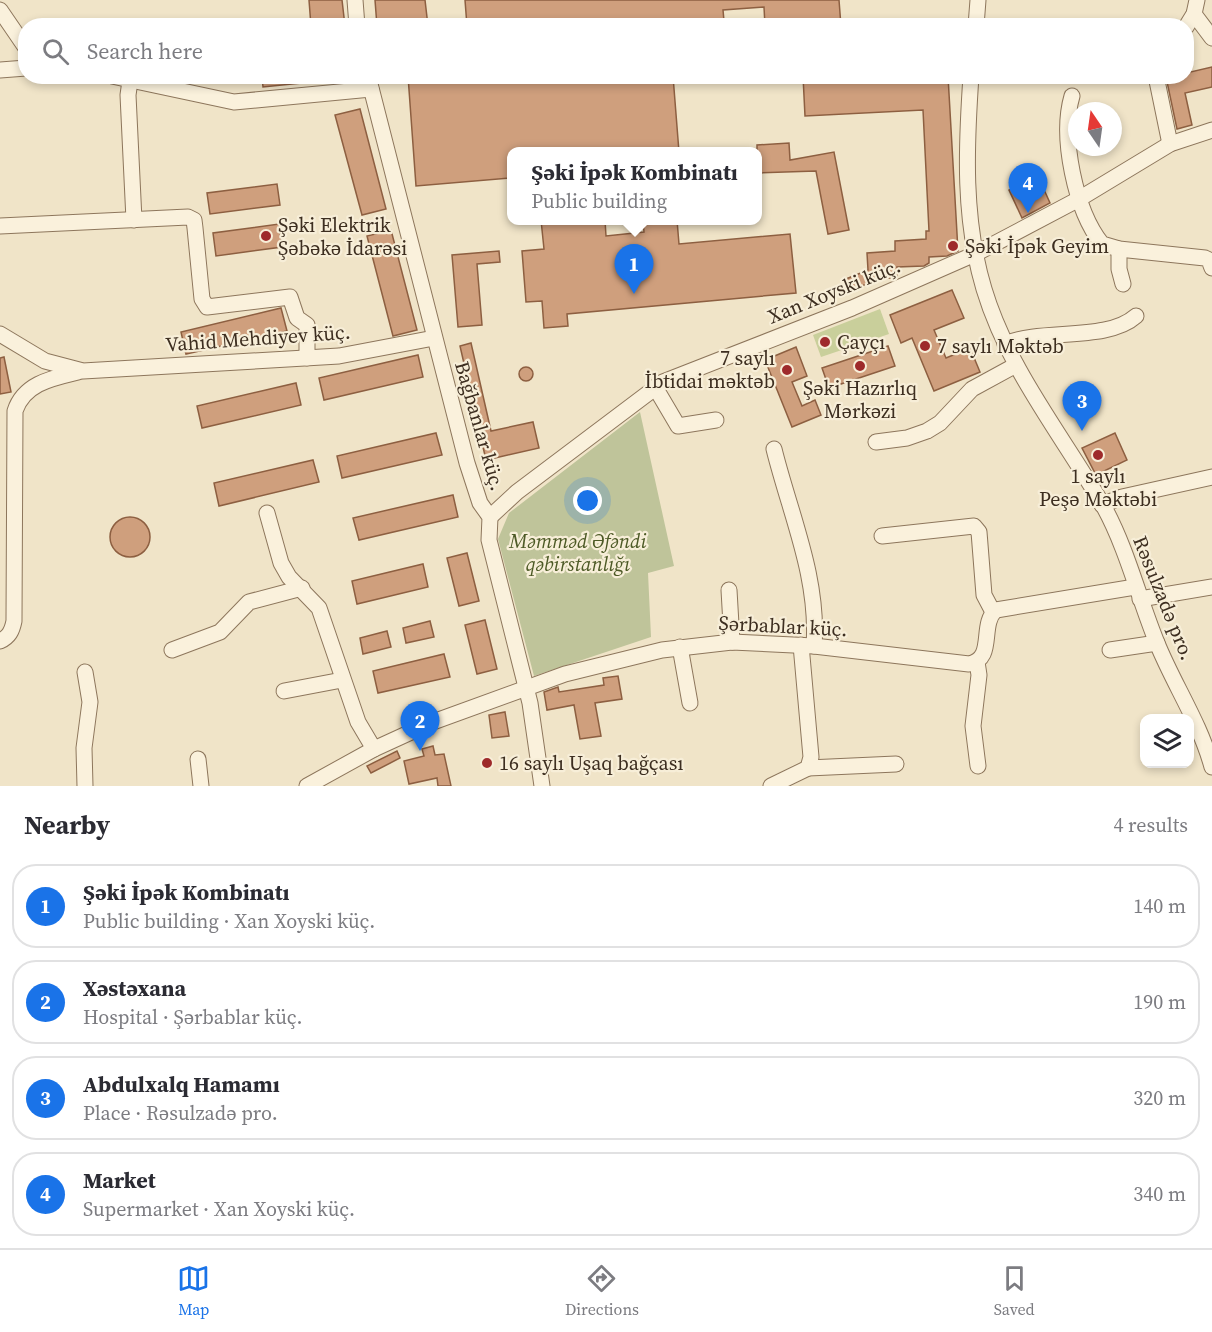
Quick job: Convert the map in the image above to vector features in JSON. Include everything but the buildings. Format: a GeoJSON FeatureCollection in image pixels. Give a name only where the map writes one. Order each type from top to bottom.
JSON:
{"type":"FeatureCollection","features":[{"type":"Feature","properties":{"kind":"street"},"geometry":{"type":"LineString","coordinates":[[354,0],[356,18]]}},
{"type":"Feature","properties":{"kind":"street"},"geometry":{"type":"LineString","coordinates":[[977,18],[978,0]]}},
{"type":"Feature","properties":{"kind":"street"},"geometry":{"type":"LineString","coordinates":[[0,10],[18,36]]}},
{"type":"Feature","properties":{"kind":"street"},"geometry":{"type":"LineString","coordinates":[[1193,14],[1212,38]]}},
{"type":"Feature","properties":{"kind":"street"},"geometry":{"type":"LineString","coordinates":[[0,70],[18,69]]}},
{"type":"Feature","properties":{"kind":"street"},"geometry":{"type":"LineString","coordinates":[[130,84],[128,95],[134,219]]}},
{"type":"Feature","properties":{"kind":"street"},"geometry":{"type":"LineString","coordinates":[[146,84],[246,103],[364,84]]}},
{"type":"Feature","properties":{"kind":"street","name":"Bağbanlar küç."},"geometry":{"type":"LineString","coordinates":[[370,84],[475,490],[490,517],[489,540],[526,688],[542,786]]}},
{"type":"Feature","properties":{"kind":"street","name":"Rəsulzadə pro."},"geometry":{"type":"LineString","coordinates":[[971,84],[966,171],[975,254],[988,303],[1016,365],[1102,505],[1157,643],[1198,724],[1212,767]]}},
{"type":"Feature","properties":{"kind":"street"},"geometry":{"type":"LineString","coordinates":[[1157,84],[1170,144]]}},
{"type":"Feature","properties":{"kind":"street"},"geometry":{"type":"LineString","coordinates":[[1072,96],[1066,129],[1079,199],[1102,244],[1119,249],[1211,261]]}},
{"type":"Feature","properties":{"kind":"street","name":"Xan Xoyski küç."},"geometry":{"type":"LineString","coordinates":[[490,517],[517,492],[655,387],[680,374],[852,308],[975,254],[1079,199],[1170,144],[1212,130]]}},
{"type":"Feature","properties":{"kind":"street"},"geometry":{"type":"LineString","coordinates":[[0,226],[188,217],[194,220],[202,299],[207,307],[290,297],[297,318],[307,325],[307,357]]}},
{"type":"Feature","properties":{"kind":"street"},"geometry":{"type":"LineString","coordinates":[[1119,249],[1118,260],[1123,284]]}},
{"type":"Feature","properties":{"kind":"street"},"geometry":{"type":"LineString","coordinates":[[1005,344],[1026,336],[1111,327],[1136,316]]}},
{"type":"Feature","properties":{"kind":"street","name":"Vahid Mehdiyev küç."},"geometry":{"type":"LineString","coordinates":[[0,334],[30,353],[62,367],[83,371]]}},
{"type":"Feature","properties":{"kind":"street","name":"Vahid Mehdiyev küç."},"geometry":{"type":"LineString","coordinates":[[0,641],[6,638],[12,630],[14,621],[17,463],[7,427],[18,402],[38,384],[83,371],[357,354],[434,338]]}},
{"type":"Feature","properties":{"kind":"street"},"geometry":{"type":"LineString","coordinates":[[30,353],[38,384]]}},
{"type":"Feature","properties":{"kind":"street"},"geometry":{"type":"LineString","coordinates":[[876,442],[907,438],[927,431],[939,423],[972,389],[1016,365]]}},
{"type":"Feature","properties":{"kind":"street"},"geometry":{"type":"LineString","coordinates":[[655,387],[678,426],[716,420]]}},
{"type":"Feature","properties":{"kind":"street"},"geometry":{"type":"LineString","coordinates":[[774,449],[812,584],[816,625],[808,646],[811,757],[808,768]]}},
{"type":"Feature","properties":{"kind":"street"},"geometry":{"type":"LineString","coordinates":[[1102,505],[1122,497],[1212,477]]}},
{"type":"Feature","properties":{"kind":"street"},"geometry":{"type":"LineString","coordinates":[[267,513],[281,563],[290,577],[319,609],[332,638],[342,680],[358,722],[374,749]]}},
{"type":"Feature","properties":{"kind":"street"},"geometry":{"type":"LineString","coordinates":[[882,536],[974,526],[979,532],[984,595],[993,612],[983,656],[976,662],[979,675],[973,726],[978,766]]}},
{"type":"Feature","properties":{"kind":"street"},"geometry":{"type":"LineString","coordinates":[[993,612],[1007,606],[1212,586]]}},
{"type":"Feature","properties":{"kind":"street"},"geometry":{"type":"LineString","coordinates":[[172,650],[220,632],[249,602],[302,588]]}},
{"type":"Feature","properties":{"kind":"street"},"geometry":{"type":"LineString","coordinates":[[729,590],[732,642]]}},
{"type":"Feature","properties":{"kind":"street","name":"Şərbablar küç."},"geometry":{"type":"LineString","coordinates":[[307,786],[374,749],[433,722],[601,663],[680,647],[732,642],[808,646],[961,664],[976,662]]}},
{"type":"Feature","properties":{"kind":"street"},"geometry":{"type":"LineString","coordinates":[[1110,650],[1157,643]]}},
{"type":"Feature","properties":{"kind":"street"},"geometry":{"type":"LineString","coordinates":[[680,647],[690,703]]}},
{"type":"Feature","properties":{"kind":"street"},"geometry":{"type":"LineString","coordinates":[[85,672],[90,702],[84,748],[85,786]]}},
{"type":"Feature","properties":{"kind":"street"},"geometry":{"type":"LineString","coordinates":[[284,691],[342,680]]}},
{"type":"Feature","properties":{"kind":"street"},"geometry":{"type":"LineString","coordinates":[[198,759],[201,786]]}},
{"type":"Feature","properties":{"kind":"street"},"geometry":{"type":"LineString","coordinates":[[771,786],[808,768],[896,764]]}},
{"type":"Feature","properties":{"kind":"green space"},"geometry":{"type":"Polygon","coordinates":[[[880,309],[889,334],[821,357],[813,335],[880,309]]]}},
{"type":"Feature","properties":{"kind":"green space","name":"Məmməd Əfəndi qəbirstanlığı"},"geometry":{"type":"Polygon","coordinates":[[[640,412],[674,566],[648,573],[651,637],[534,676],[498,539],[509,513],[640,412]]]}},
{"type":"Feature","properties":{"kind":"place","name":"Market"},"geometry":{"type":"Point","coordinates":[1028,213]}},
{"type":"Feature","properties":{"kind":"place","name":"Şəki Elektrik Şəbəkə İdarəsi"},"geometry":{"type":"Point","coordinates":[266,236]}},
{"type":"Feature","properties":{"kind":"place","name":"Şəki İpək Geyim"},"geometry":{"type":"Point","coordinates":[953,246]}},
{"type":"Feature","properties":{"kind":"place","name":"Şəki İpək Kombinatı"},"geometry":{"type":"Point","coordinates":[634,294]}},
{"type":"Feature","properties":{"kind":"place","name":"Çayçı"},"geometry":{"type":"Point","coordinates":[825,342]}},
{"type":"Feature","properties":{"kind":"place","name":"7 saylı Məktəb"},"geometry":{"type":"Point","coordinates":[925,346]}},
{"type":"Feature","properties":{"kind":"place","name":"Şəki Hazırlıq Mərkəzi"},"geometry":{"type":"Point","coordinates":[860,366]}},
{"type":"Feature","properties":{"kind":"place","name":"7 saylı İbtidai məktəb"},"geometry":{"type":"Point","coordinates":[787,370]}},
{"type":"Feature","properties":{"kind":"place","name":"Abdulxalq Hamamı"},"geometry":{"type":"Point","coordinates":[1082,431]}},
{"type":"Feature","properties":{"kind":"place","name":"1 saylı Peşə Məktəbi"},"geometry":{"type":"Point","coordinates":[1098,455]}},
{"type":"Feature","properties":{"kind":"place","name":"Xəstəxana"},"geometry":{"type":"Point","coordinates":[420,751]}},
{"type":"Feature","properties":{"kind":"place","name":"16 saylı Uşaq bağçası"},"geometry":{"type":"Point","coordinates":[487,763]}}]}
